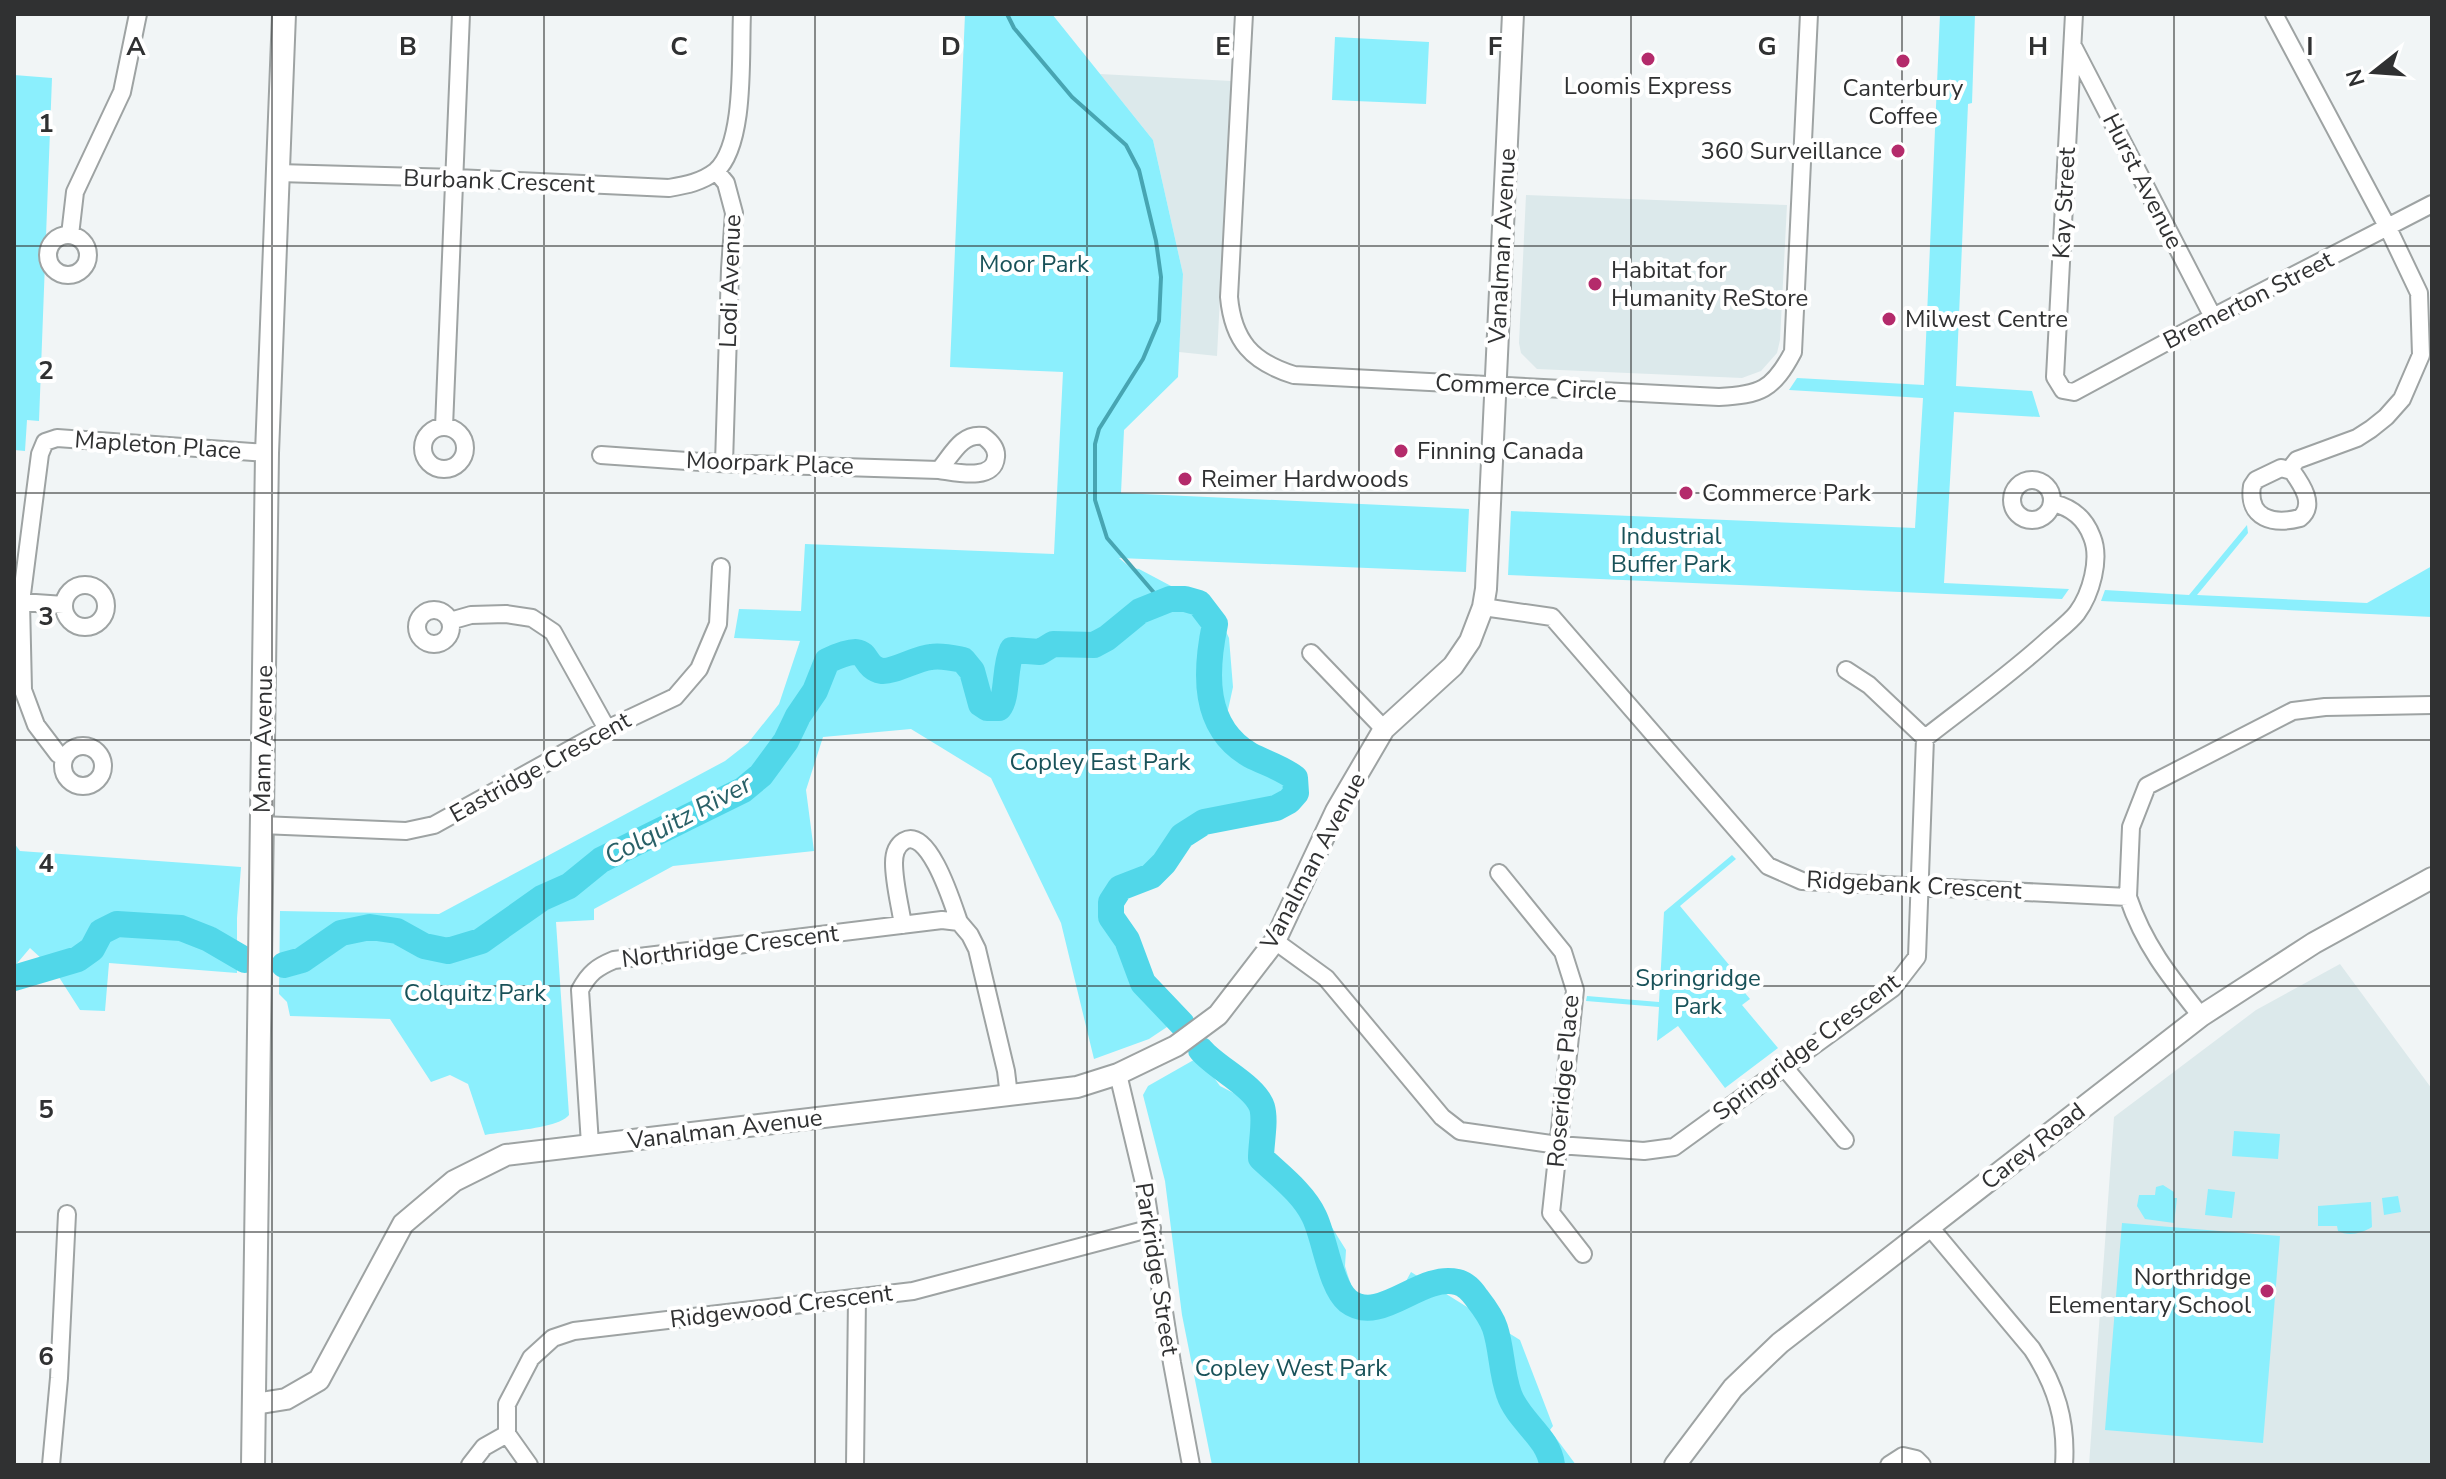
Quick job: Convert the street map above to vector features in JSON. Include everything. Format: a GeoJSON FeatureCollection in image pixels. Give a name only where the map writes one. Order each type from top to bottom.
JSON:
{"type":"FeatureCollection","features":[{"type":"Feature","properties":{"kind":"main road","name":"Mann Avenue"},"geometry":{"type":"LineString","coordinates":[[253,1465],[267,453],[284,14]]}},
{"type":"Feature","properties":{"kind":"street"},"geometry":{"type":"LineString","coordinates":[[70,235],[75,192],[122,92],[138,14]]}},
{"type":"Feature","properties":{"kind":"street"},"geometry":{"type":"LineString","coordinates":[[444,427],[461,14]]}},
{"type":"Feature","properties":{"kind":"street"},"geometry":{"type":"LineString","coordinates":[[716,171],[733,143],[738,119],[742,14]]}},
{"type":"Feature","properties":{"kind":"street","name":"Commerce Circle"},"geometry":{"type":"LineString","coordinates":[[1244,14],[1229,297],[1230,314],[1245,347],[1259,361],[1294,375],[1719,397],[1749,396],[1765,389],[1775,380],[1793,352],[1809,14]]}},
{"type":"Feature","properties":{"kind":"street","name":"Vanalman Avenue"},"geometry":{"type":"LineString","coordinates":[[255,1404],[286,1399],[319,1380],[403,1224],[454,1181],[506,1155],[1077,1087],[1118,1074],[1176,1046],[1218,1015],[1275,941],[1336,811],[1384,729],[1453,666],[1470,641],[1483,607],[1494,456],[1513,14]]}},
{"type":"Feature","properties":{"kind":"street","name":"Kay Street"},"geometry":{"type":"LineString","coordinates":[[2063,390],[2055,377],[2074,14]]}},
{"type":"Feature","properties":{"kind":"street"},"geometry":{"type":"LineString","coordinates":[[2274,14],[2388,228],[2419,293],[2427,356],[2402,399],[2386,417],[2357,438],[2297,460],[2290,469]]}},
{"type":"Feature","properties":{"kind":"street","name":"Hurst Avenue"},"geometry":{"type":"LineString","coordinates":[[2073,45],[2213,317]]}},
{"type":"Feature","properties":{"kind":"street","name":"Burbank Crescent"},"geometry":{"type":"LineString","coordinates":[[278,173],[669,188],[690,185],[716,171]]}},
{"type":"Feature","properties":{"kind":"street","name":"Lodi Avenue"},"geometry":{"type":"LineString","coordinates":[[716,171],[726,183],[734,213],[724,463]]}},
{"type":"Feature","properties":{"kind":"street","name":"Bremerton Street"},"geometry":{"type":"LineString","coordinates":[[2063,390],[2074,392],[2432,204]]}},
{"type":"Feature","properties":{"kind":"street","name":"Mapleton Place"},"geometry":{"type":"LineString","coordinates":[[64,758],[36,725],[23,690],[21,602],[40,454],[45,442],[57,438],[267,453]]}},
{"type":"Feature","properties":{"kind":"street","name":"Moorpark Place"},"geometry":{"type":"LineString","coordinates":[[601,455],[724,463],[939,470]]}},
{"type":"Feature","properties":{"kind":"street"},"geometry":{"type":"LineString","coordinates":[[1846,670],[1869,685],[1925,738],[2033,654],[2077,613],[2094,567],[2094,542],[2089,528],[2065,506],[2052,503]]}},
{"type":"Feature","properties":{"kind":"street","name":"Eastridge Crescent"},"geometry":{"type":"LineString","coordinates":[[261,825],[406,831],[434,825],[607,729],[675,697],[699,669],[718,624],[721,567]]}},
{"type":"Feature","properties":{"kind":"street"},"geometry":{"type":"LineString","coordinates":[[21,602],[64,605]]}},
{"type":"Feature","properties":{"kind":"street","name":"Ridgebank Crescent"},"geometry":{"type":"LineString","coordinates":[[1483,607],[1552,617],[1768,866],[1802,881],[2128,897]]}},
{"type":"Feature","properties":{"kind":"street"},"geometry":{"type":"LineString","coordinates":[[450,621],[471,615],[506,614],[532,618],[553,632],[607,729]]}},
{"type":"Feature","properties":{"kind":"street"},"geometry":{"type":"LineString","coordinates":[[1311,653],[1384,729]]}},
{"type":"Feature","properties":{"kind":"street"},"geometry":{"type":"LineString","coordinates":[[2201,1016],[2155,958],[2128,897],[2131,827],[2147,786],[2293,711],[2325,707],[2432,705]]}},
{"type":"Feature","properties":{"kind":"street","name":"Springridge Crescent"},"geometry":{"type":"LineString","coordinates":[[1275,941],[1326,978],[1442,1117],[1460,1131],[1558,1145],[1644,1151],[1674,1147],[1893,988],[1917,957],[1925,738]]}},
{"type":"Feature","properties":{"kind":"street"},"geometry":{"type":"LineString","coordinates":[[903,925],[894,865],[895,851],[909,839],[918,841],[929,852],[949,892],[959,922],[977,949],[1009,1096]]}},
{"type":"Feature","properties":{"kind":"street","name":"Roseridge Place"},"geometry":{"type":"LineString","coordinates":[[1499,873],[1563,952],[1575,990],[1551,1213],[1583,1254]]}},
{"type":"Feature","properties":{"kind":"street","name":"Carey Road"},"geometry":{"type":"LineString","coordinates":[[1675,1465],[1713,1412],[1754,1366],[1929,1226],[2201,1016],[2314,943],[2432,878]]}},
{"type":"Feature","properties":{"kind":"street","name":"Northridge Crescent"},"geometry":{"type":"LineString","coordinates":[[590,1144],[580,990],[596,967],[614,960],[942,920],[959,922]]}},
{"type":"Feature","properties":{"kind":"street"},"geometry":{"type":"LineString","coordinates":[[1784,1067],[1845,1140]]}},
{"type":"Feature","properties":{"kind":"street","name":"Parkridge Street"},"geometry":{"type":"LineString","coordinates":[[1118,1074],[1152,1228],[1191,1465]]}},
{"type":"Feature","properties":{"kind":"street"},"geometry":{"type":"LineString","coordinates":[[51,1465],[59,1378],[67,1214]]}},
{"type":"Feature","properties":{"kind":"street"},"geometry":{"type":"LineString","coordinates":[[1929,1226],[2032,1349],[2044,1368],[2060,1407],[2065,1443],[2064,1465]]}},
{"type":"Feature","properties":{"kind":"street","name":"Ridgewood Crescent"},"geometry":{"type":"LineString","coordinates":[[507,1434],[507,1404],[531,1358],[553,1338],[574,1331],[913,1291],[1152,1228]]}},
{"type":"Feature","properties":{"kind":"street"},"geometry":{"type":"LineString","coordinates":[[855,1465],[857,1298]]}},
{"type":"Feature","properties":{"kind":"street"},"geometry":{"type":"LineString","coordinates":[[470,1465],[484,1447],[507,1434],[529,1465]]}},
{"type":"Feature","properties":{"kind":"street"},"geometry":{"type":"LineString","coordinates":[[1889,1465],[1903,1456],[1916,1459],[1922,1465]]}},
{"type":"Feature","properties":{"kind":"shaded area"},"geometry":{"type":"Polygon","coordinates":[[[1100,74],[1231,81],[1217,356],[1179,352],[1183,274],[1153,140],[1100,74]]]}},
{"type":"Feature","properties":{"kind":"shaded area"},"geometry":{"type":"Polygon","coordinates":[[[1526,195],[1787,205],[1777,353],[1761,371],[1742,378],[1537,369],[1521,353],[1519,343],[1526,195]]]}},
{"type":"Feature","properties":{"kind":"shaded area","name":"Northridge Elementary School"},"geometry":{"type":"Polygon","coordinates":[[[2340,964],[2432,1089],[2432,1465],[2089,1465],[2114,1117],[2256,1010],[2340,964]]]}},
{"type":"Feature","properties":{"kind":"green space"},"geometry":{"type":"Polygon","coordinates":[[[965,14],[1052,14],[1153,140],[1183,274],[1178,377],[1124,430],[1121,493],[1469,509],[1466,572],[1119,558],[1131,568],[1139,569],[1188,595],[1212,602],[1229,638],[1233,687],[1226,719],[1272,759],[1285,777],[1286,786],[1281,791],[1282,800],[1274,804],[1226,811],[1187,825],[1163,848],[1160,859],[1154,865],[1124,884],[1117,895],[1117,905],[1131,935],[1134,959],[1139,970],[1185,1015],[1149,1039],[1094,1059],[1061,923],[991,778],[911,729],[823,737],[806,790],[814,851],[673,866],[594,909],[594,920],[556,922],[569,1115],[543,1126],[485,1135],[468,1084],[450,1075],[431,1082],[390,1019],[290,1016],[287,1002],[279,994],[280,911],[439,914],[725,761],[748,743],[779,704],[800,641],[734,638],[739,609],[801,611],[805,544],[1054,554],[1063,372],[950,367],[965,14]]]}},
{"type":"Feature","properties":{"kind":"green space","name":"Industrial Buffer Park"},"geometry":{"type":"Polygon","coordinates":[[[1940,14],[1975,14],[1972,103],[1968,104],[1956,386],[2032,391],[2040,417],[1954,412],[1944,583],[2069,589],[2062,599],[1508,575],[1511,511],[1915,528],[1923,398],[1789,390],[1797,378],[1924,385],[1940,14]]]}},
{"type":"Feature","properties":{"kind":"green space"},"geometry":{"type":"Polygon","coordinates":[[[1335,37],[1429,42],[1426,104],[1332,100],[1335,37]]]}},
{"type":"Feature","properties":{"kind":"green space"},"geometry":{"type":"Polygon","coordinates":[[[14,75],[52,78],[39,421],[27,420],[25,451],[14,450],[14,75]]]}},
{"type":"Feature","properties":{"kind":"green space"},"geometry":{"type":"Polygon","coordinates":[[[2247,525],[2248,533],[2197,595],[2367,603],[2432,566],[2432,617],[2101,601],[2105,590],[2189,595],[2247,525]]]}},
{"type":"Feature","properties":{"kind":"green space"},"geometry":{"type":"Polygon","coordinates":[[[14,843],[20,851],[241,867],[237,973],[109,963],[105,1011],[80,1010],[55,971],[30,948],[14,967],[14,843]]]}},
{"type":"Feature","properties":{"kind":"green space","name":"Springridge Park"},"geometry":{"type":"Polygon","coordinates":[[[1732,855],[1736,859],[1680,906],[1740,978],[1736,982],[1750,999],[1742,1005],[1778,1048],[1725,1088],[1678,1026],[1657,1041],[1659,1007],[1586,1001],[1587,996],[1659,1002],[1664,912],[1732,855]]]}},
{"type":"Feature","properties":{"kind":"green space","name":"Copley West Park"},"geometry":{"type":"Polygon","coordinates":[[[1199,1057],[1220,1086],[1255,1104],[1258,1118],[1257,1158],[1289,1176],[1328,1221],[1346,1250],[1345,1266],[1354,1293],[1363,1302],[1372,1303],[1399,1294],[1411,1272],[1520,1340],[1553,1426],[1550,1430],[1576,1465],[1212,1465],[1182,1315],[1165,1181],[1143,1095],[1148,1086],[1199,1057]]]}},
{"type":"Feature","properties":{"kind":"green space"},"geometry":{"type":"Polygon","coordinates":[[[2234,1131],[2280,1134],[2278,1159],[2232,1156],[2234,1131]]]}},
{"type":"Feature","properties":{"kind":"green space"},"geometry":{"type":"Polygon","coordinates":[[[2163,1185],[2177,1198],[2174,1223],[2145,1219],[2137,1206],[2139,1195],[2155,1195],[2156,1187],[2163,1185]]]}},
{"type":"Feature","properties":{"kind":"green space"},"geometry":{"type":"Polygon","coordinates":[[[2208,1189],[2235,1192],[2232,1218],[2205,1215],[2208,1189]]]}},
{"type":"Feature","properties":{"kind":"green space"},"geometry":{"type":"Polygon","coordinates":[[[2398,1196],[2401,1212],[2384,1215],[2382,1198],[2398,1196]]]}},
{"type":"Feature","properties":{"kind":"green space"},"geometry":{"type":"Polygon","coordinates":[[[2371,1202],[2372,1227],[2364,1231],[2347,1234],[2338,1231],[2337,1226],[2318,1226],[2318,1206],[2371,1202]]]}},
{"type":"Feature","properties":{"kind":"green space"},"geometry":{"type":"Polygon","coordinates":[[[2122,1223],[2280,1236],[2263,1443],[2105,1430],[2122,1223]]]}},
{"type":"Feature","properties":{"kind":"waterway"},"geometry":{"type":"LineString","coordinates":[[1007,14],[1014,28],[1072,97],[1126,145],[1139,170],[1161,277],[1159,321],[1143,359],[1099,429],[1095,444],[1095,500],[1107,538],[1162,602]]}},
{"type":"Feature","properties":{"kind":"waterway","name":"Colquitz River"},"geometry":{"type":"LineString","coordinates":[[284,965],[302,960],[341,933],[370,927],[397,931],[424,946],[448,951],[481,941],[542,898],[569,886],[601,860],[743,790],[761,775],[786,741],[815,691],[827,661],[853,652],[859,653],[874,668],[882,671],[935,656],[963,660],[972,671],[981,704],[987,708],[999,708],[1004,697],[1012,650],[1040,652],[1053,644],[1094,645],[1140,611],[1170,599],[1185,599],[1199,603],[1215,624],[1209,679],[1215,714],[1223,729],[1234,743],[1250,755],[1295,778],[1296,793],[1276,808],[1204,822],[1182,836],[1151,876],[1120,888],[1111,902],[1111,917],[1127,940],[1143,983],[1182,1024]]}},
{"type":"Feature","properties":{"kind":"waterway","name":"Colquitz River"},"geometry":{"type":"LineString","coordinates":[[14,978],[78,959],[92,949],[101,932],[117,924],[181,928],[209,939],[245,960]]}},
{"type":"Feature","properties":{"kind":"waterway","name":"Colquitz River"},"geometry":{"type":"LineString","coordinates":[[1201,1050],[1258,1099],[1264,1119],[1261,1158],[1309,1208],[1318,1225],[1332,1273],[1348,1301],[1360,1307],[1373,1307],[1443,1281],[1460,1283],[1472,1292],[1487,1311],[1495,1328],[1506,1386],[1513,1404],[1545,1446],[1552,1465]]}},
{"type":"Feature","properties":{"kind":"place","name":"Loomis Express"},"geometry":{"type":"Point","coordinates":[1648,59]}},
{"type":"Feature","properties":{"kind":"place","name":"Canterbury Coffee"},"geometry":{"type":"Point","coordinates":[1903,61]}},
{"type":"Feature","properties":{"kind":"place","name":"360 Surveillance"},"geometry":{"type":"Point","coordinates":[1898,151]}},
{"type":"Feature","properties":{"kind":"place","name":"Habitat for Humanity ReStore"},"geometry":{"type":"Point","coordinates":[1595,284]}},
{"type":"Feature","properties":{"kind":"place","name":"Milwest Centre"},"geometry":{"type":"Point","coordinates":[1889,319]}},
{"type":"Feature","properties":{"kind":"place","name":"Finning Canada"},"geometry":{"type":"Point","coordinates":[1401,451]}},
{"type":"Feature","properties":{"kind":"place","name":"Reimer Hardwoods"},"geometry":{"type":"Point","coordinates":[1185,479]}},
{"type":"Feature","properties":{"kind":"place","name":"Commerce Park"},"geometry":{"type":"Point","coordinates":[1686,493]}},
{"type":"Feature","properties":{"kind":"place","name":"Northridge Elementary School"},"geometry":{"type":"Point","coordinates":[2267,1291]}},
{"type":"Feature","properties":{"kind":"park label","name":"Moor Park"},"geometry":{"type":"Point","coordinates":[1034,264]}},
{"type":"Feature","properties":{"kind":"park label","name":"Copley East Park"},"geometry":{"type":"Point","coordinates":[1100,762]}},
{"type":"Feature","properties":{"kind":"park label","name":"Colquitz Park"},"geometry":{"type":"Point","coordinates":[475,993]}}]}
